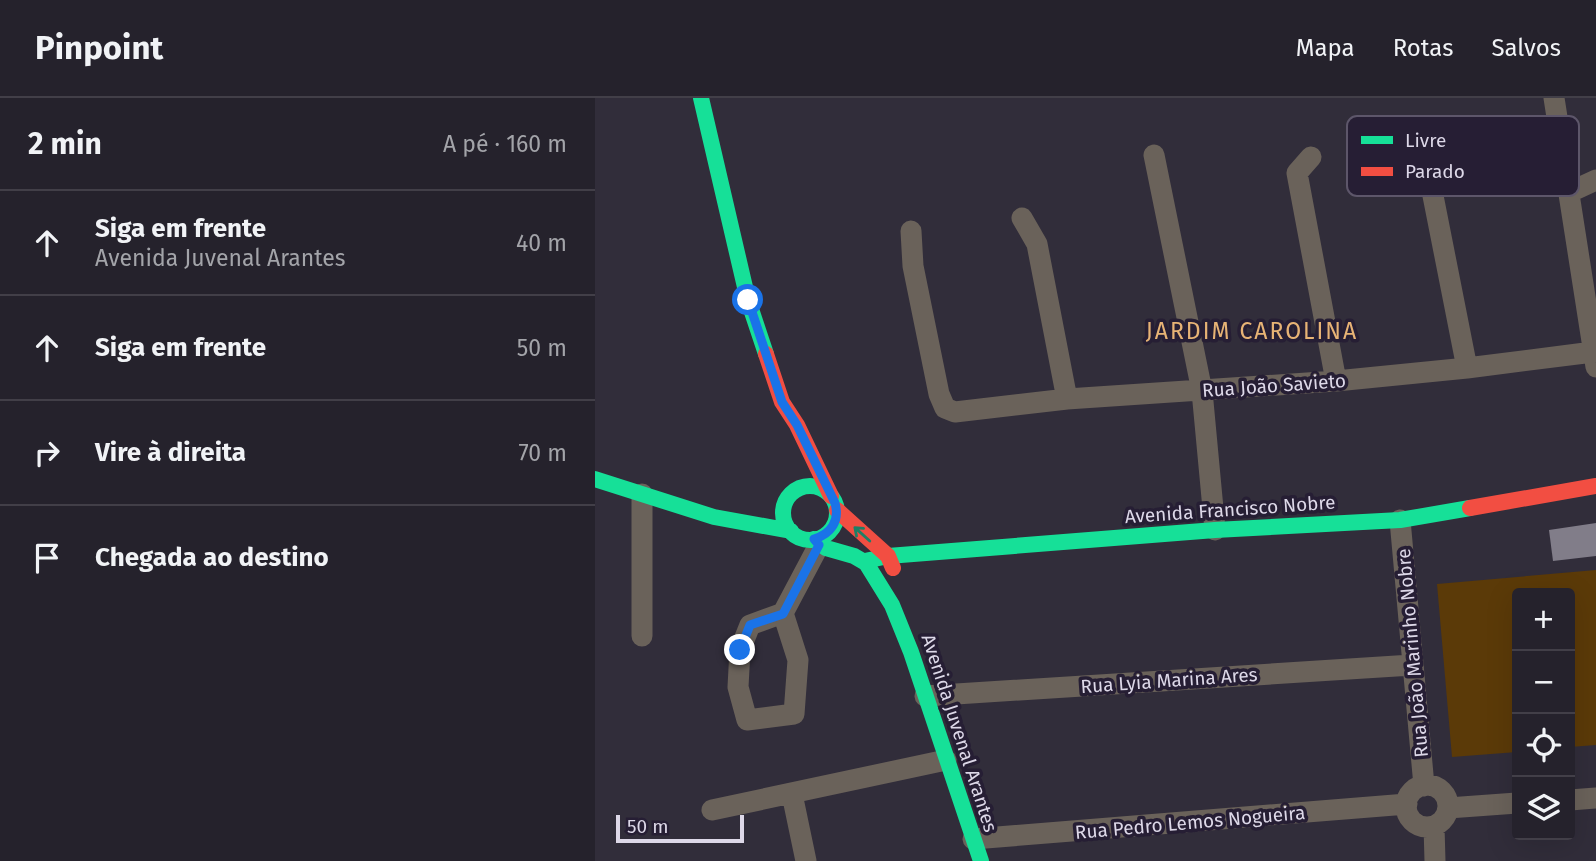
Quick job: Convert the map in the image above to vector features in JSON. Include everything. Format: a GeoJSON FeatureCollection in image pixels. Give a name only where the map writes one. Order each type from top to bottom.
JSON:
{"type":"FeatureCollection","features":[{"type":"Feature","properties":{"kind":"street"},"geometry":{"type":"LineString","coordinates":[[701,98],[748,300],[782,402],[788,443]]}},
{"type":"Feature","properties":{"kind":"street"},"geometry":{"type":"LineString","coordinates":[[1554,98],[1557,116]]}},
{"type":"Feature","properties":{"kind":"street"},"geometry":{"type":"LineString","coordinates":[[1154,155],[1202,391],[1215,530]]}},
{"type":"Feature","properties":{"kind":"street"},"geometry":{"type":"LineString","coordinates":[[1311,157],[1297,173],[1336,381]]}},
{"type":"Feature","properties":{"kind":"street"},"geometry":{"type":"LineString","coordinates":[[1579,188],[1596,180]]}},
{"type":"Feature","properties":{"kind":"street"},"geometry":{"type":"LineString","coordinates":[[1433,196],[1467,368]]}},
{"type":"Feature","properties":{"kind":"street"},"geometry":{"type":"LineString","coordinates":[[1571,196],[1590,295],[1594,360]]}},
{"type":"Feature","properties":{"kind":"street"},"geometry":{"type":"LineString","coordinates":[[1023,218],[1037,244],[1067,399]]}},
{"type":"Feature","properties":{"kind":"street","name":"Rua João Savieto"},"geometry":{"type":"LineString","coordinates":[[911,231],[913,266],[939,394],[945,408],[955,412],[1067,399],[1594,360]]}},
{"type":"Feature","properties":{"kind":"street"},"geometry":{"type":"LineString","coordinates":[[782,402],[797,425],[834,503],[836,521],[831,530],[817,542],[783,614],[798,660],[794,714],[747,720],[739,687],[740,650],[750,625],[783,614]]}},
{"type":"Feature","properties":{"kind":"street"},"geometry":{"type":"LineString","coordinates":[[595,479],[714,517],[791,531]]}},
{"type":"Feature","properties":{"kind":"street"},"geometry":{"type":"LineString","coordinates":[[714,517],[765,507],[795,487],[816,486],[824,490],[888,556],[898,587],[900,619]]}},
{"type":"Feature","properties":{"kind":"street","name":"Avenida Francisco Nobre"},"geometry":{"type":"LineString","coordinates":[[865,561],[888,556],[1215,530],[1400,520],[1596,486]]}},
{"type":"Feature","properties":{"kind":"street"},"geometry":{"type":"LineString","coordinates":[[795,487],[784,508],[786,524],[791,531],[797,536],[817,542],[826,549],[865,561],[885,590],[900,619]]}},
{"type":"Feature","properties":{"kind":"street"},"geometry":{"type":"LineString","coordinates":[[642,494],[642,636]]}},
{"type":"Feature","properties":{"kind":"street","name":"Rua João Marinho Nobre"},"geometry":{"type":"LineString","coordinates":[[1400,520],[1424,786]]}},
{"type":"Feature","properties":{"kind":"street","name":"Avenida Juvenal Arantes"},"geometry":{"type":"LineString","coordinates":[[900,619],[981,861]]}},
{"type":"Feature","properties":{"kind":"street","name":"Rua Lyia Marina Ares"},"geometry":{"type":"LineString","coordinates":[[925,696],[1412,665]]}},
{"type":"Feature","properties":{"kind":"street"},"geometry":{"type":"LineString","coordinates":[[712,810],[946,761]]}},
{"type":"Feature","properties":{"kind":"street"},"geometry":{"type":"LineString","coordinates":[[1424,786],[1437,788],[1446,798],[1448,808],[1445,818],[1434,826],[1427,827],[1414,822],[1410,817],[1407,804],[1412,792],[1424,786]]}},
{"type":"Feature","properties":{"kind":"street"},"geometry":{"type":"LineString","coordinates":[[792,794],[807,861]]}},
{"type":"Feature","properties":{"kind":"street"},"geometry":{"type":"LineString","coordinates":[[1575,800],[1596,798]]}},
{"type":"Feature","properties":{"kind":"street"},"geometry":{"type":"LineString","coordinates":[[1448,808],[1512,803]]}},
{"type":"Feature","properties":{"kind":"street","name":"Rua Pedro Lemos Nogueira"},"geometry":{"type":"LineString","coordinates":[[973,839],[1407,804]]}},
{"type":"Feature","properties":{"kind":"street"},"geometry":{"type":"LineString","coordinates":[[1434,826],[1435,861]]}},
{"type":"Feature","properties":{"kind":"shaded area"},"geometry":{"type":"Polygon","coordinates":[[[1596,570],[1596,745],[1575,747],[1575,588],[1512,588],[1512,752],[1452,757],[1437,584],[1596,570]]]}},
{"type":"Feature","properties":{"kind":"building"},"geometry":{"type":"Polygon","coordinates":[[[1596,523],[1596,556],[1553,561],[1549,530],[1596,523]]]}},
{"type":"Feature","properties":{"kind":"traffic: fast"},"geometry":{"type":"LineString","coordinates":[[701,98],[748,300],[766,354]]}},
{"type":"Feature","properties":{"kind":"traffic: fast"},"geometry":{"type":"LineString","coordinates":[[595,479],[714,517],[791,531]]}},
{"type":"Feature","properties":{"kind":"traffic: fast"},"geometry":{"type":"LineString","coordinates":[[810,486],[829,494],[837,513],[829,532],[810,540],[791,532],[783,513],[791,494],[810,486]]}},
{"type":"Feature","properties":{"kind":"traffic: fast"},"geometry":{"type":"LineString","coordinates":[[865,561],[888,556],[1215,530],[1400,520],[1470,508]]}},
{"type":"Feature","properties":{"kind":"traffic: fast"},"geometry":{"type":"LineString","coordinates":[[814,539],[826,548],[854,556],[866,563],[892,605],[911,652],[981,861]]}},
{"type":"Feature","properties":{"kind":"traffic: jam"},"geometry":{"type":"LineString","coordinates":[[766,354],[782,402],[797,425],[831,496]]}},
{"type":"Feature","properties":{"kind":"traffic: jam"},"geometry":{"type":"LineString","coordinates":[[1470,508],[1596,486]]}},
{"type":"Feature","properties":{"kind":"traffic: jam"},"geometry":{"type":"LineString","coordinates":[[837,510],[888,556],[893,568]]}},
{"type":"Feature","properties":{"kind":"district","name":"JARDIM CAROLINA"},"geometry":{"type":"Point","coordinates":[1252,331]}},
{"type":"Feature","properties":{"kind":"route"},"geometry":{"type":"LineString","coordinates":[[740,650],[750,625],[783,614],[819,545],[814,539],[831,530],[836,521],[837,510],[797,425],[782,402],[748,300]]}}]}
